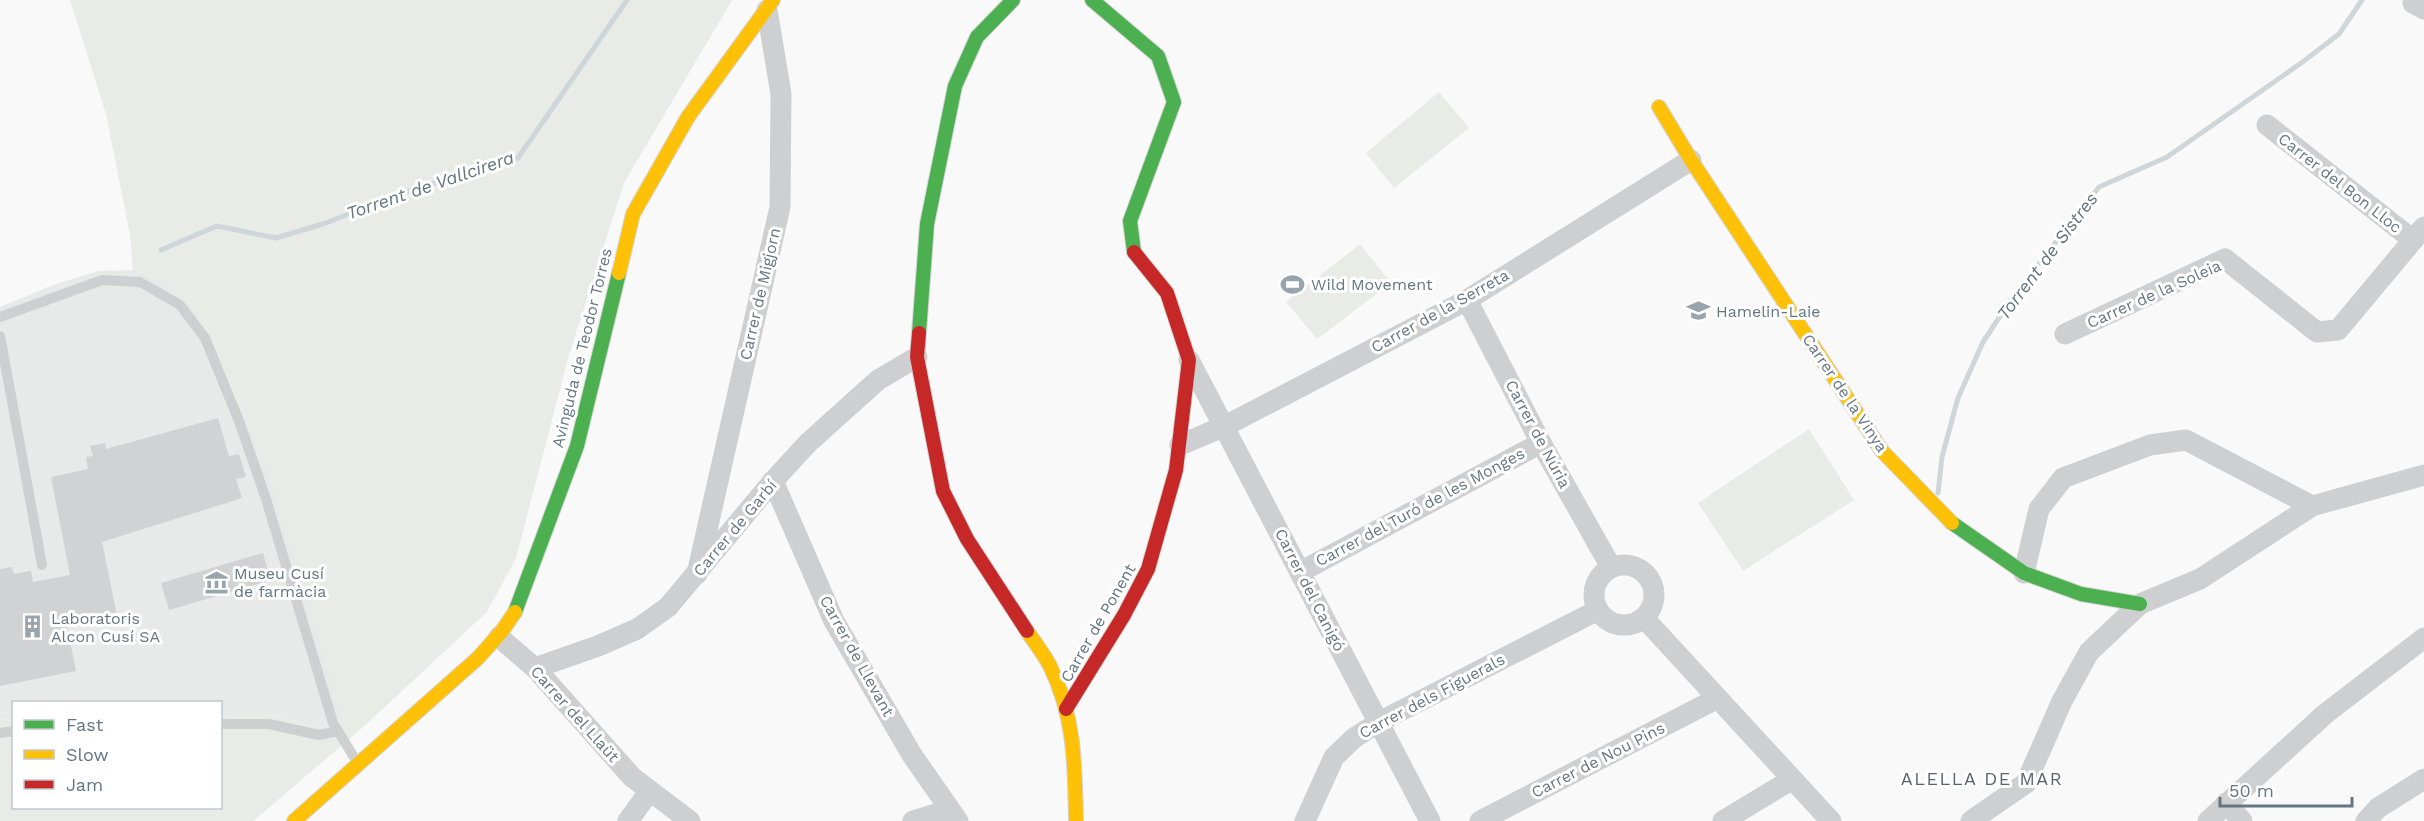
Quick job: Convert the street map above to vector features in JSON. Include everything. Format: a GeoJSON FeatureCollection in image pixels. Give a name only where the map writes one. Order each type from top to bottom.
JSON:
{"type":"FeatureCollection","features":[{"type":"Feature","properties":{"kind":"street"},"geometry":{"type":"LineString","coordinates":[[1013,0],[977,37],[955,86],[927,224],[917,357],[943,490],[967,539],[1050,666],[1066,709],[1075,753],[1076,821]]}},
{"type":"Feature","properties":{"kind":"street","name":"Carrer de Ponent"},"geometry":{"type":"LineString","coordinates":[[1066,709],[1124,615],[1148,569],[1163,522],[1180,445],[1189,360],[1167,292],[1134,254],[1130,221],[1174,102],[1158,56],[1092,0]]}},
{"type":"Feature","properties":{"kind":"street","name":"Carrer de Migjorn"},"geometry":{"type":"LineString","coordinates":[[697,574],[780,207],[782,94],[770,5]]}},
{"type":"Feature","properties":{"kind":"street","name":"Avinguda de Teodor Torres"},"geometry":{"type":"LineString","coordinates":[[294,821],[357,762],[479,658],[499,637],[513,616],[577,446],[633,214],[688,117],[770,5]]}},
{"type":"Feature","properties":{"kind":"street","name":"Carrer de la Vinya"},"geometry":{"type":"LineString","coordinates":[[1659,107],[1691,160],[1882,451],[1958,529],[2024,573],[2081,594],[2140,604]]}},
{"type":"Feature","properties":{"kind":"street","name":"Carrer del Bon Lloc"},"geometry":{"type":"LineString","coordinates":[[2267,125],[2418,234]]}},
{"type":"Feature","properties":{"kind":"street","name":"Carrer de la Serreta"},"geometry":{"type":"LineString","coordinates":[[1180,445],[1225,426],[1467,300],[1691,160]]}},
{"type":"Feature","properties":{"kind":"street","name":"Carrer de la Soleia"},"geometry":{"type":"LineString","coordinates":[[2065,334],[2225,259],[2316,332],[2338,330],[2418,234]]}},
{"type":"Feature","properties":{"kind":"street","name":"Carrer de Núria"},"geometry":{"type":"LineString","coordinates":[[1467,300],[1541,442],[1611,567]]}},
{"type":"Feature","properties":{"kind":"street","name":"Carrer de Garbí"},"geometry":{"type":"LineString","coordinates":[[535,668],[598,646],[637,629],[668,607],[773,481],[808,443],[878,380],[917,357]]}},
{"type":"Feature","properties":{"kind":"street","name":"Carrer del Canigó"},"geometry":{"type":"LineString","coordinates":[[1189,360],[1430,821]]}},
{"type":"Feature","properties":{"kind":"street"},"geometry":{"type":"LineString","coordinates":[[2024,573],[2039,509],[2063,478],[2150,445],[2186,440],[2312,506]]}},
{"type":"Feature","properties":{"kind":"street","name":"Carrer del Turó de les Monges"},"geometry":{"type":"LineString","coordinates":[[1300,572],[1541,442]]}},
{"type":"Feature","properties":{"kind":"street"},"geometry":{"type":"LineString","coordinates":[[1971,821],[2026,783],[2062,701],[2089,652],[2140,604],[2200,579],[2312,506],[2424,475]]}},
{"type":"Feature","properties":{"kind":"street","name":"Carrer de Llevant"},"geometry":{"type":"LineString","coordinates":[[773,481],[834,621],[912,755],[954,815]]}},
{"type":"Feature","properties":{"kind":"street"},"geometry":{"type":"LineString","coordinates":[[1631,565],[1647,575],[1655,594],[1653,603],[1644,618],[1636,623],[1621,626],[1607,621],[1598,610],[1593,598],[1594,589],[1597,580],[1611,567],[1631,565]]}},
{"type":"Feature","properties":{"kind":"street","name":"Carrer dels Figuerals"},"geometry":{"type":"LineString","coordinates":[[1305,821],[1334,758],[1354,738],[1379,722],[1598,610]]}},
{"type":"Feature","properties":{"kind":"street"},"geometry":{"type":"LineString","coordinates":[[1644,618],[1716,699],[1831,821]]}},
{"type":"Feature","properties":{"kind":"street","name":"Carrer del Llaüt"},"geometry":{"type":"LineString","coordinates":[[499,637],[535,668],[632,777],[690,821]]}},
{"type":"Feature","properties":{"kind":"street"},"geometry":{"type":"LineString","coordinates":[[2208,821],[2325,714],[2424,638]]}},
{"type":"Feature","properties":{"kind":"street","name":"Carrer de Nou Pins"},"geometry":{"type":"LineString","coordinates":[[1480,821],[1716,699]]}},
{"type":"Feature","properties":{"kind":"street"},"geometry":{"type":"LineString","coordinates":[[2366,821],[2378,808],[2424,779]]}},
{"type":"Feature","properties":{"kind":"street"},"geometry":{"type":"LineString","coordinates":[[1723,821],[1791,780]]}},
{"type":"Feature","properties":{"kind":"street"},"geometry":{"type":"LineString","coordinates":[[628,821],[649,792]]}},
{"type":"Feature","properties":{"kind":"street"},"geometry":{"type":"LineString","coordinates":[[2226,803],[2242,821]]}},
{"type":"Feature","properties":{"kind":"street"},"geometry":{"type":"LineString","coordinates":[[913,821],[954,815]]}},
{"type":"Feature","properties":{"kind":"lane"},"geometry":{"type":"LineString","coordinates":[[0,317],[102,280],[140,282],[180,305],[205,338],[238,421],[266,499],[333,723],[357,762]]}},
{"type":"Feature","properties":{"kind":"lane"},"geometry":{"type":"LineString","coordinates":[[0,336],[42,565]]}},
{"type":"Feature","properties":{"kind":"lane"},"geometry":{"type":"LineString","coordinates":[[222,724],[269,724],[319,735],[338,731]]}},
{"type":"Feature","properties":{"kind":"shaded area"},"geometry":{"type":"Polygon","coordinates":[[[70,0],[732,0],[624,183],[569,355],[516,558],[487,612],[361,729],[253,821],[0,821],[0,720],[12,719],[12,809],[222,809],[222,716],[272,715],[320,727],[342,720],[265,461],[197,311],[163,281],[133,270],[130,235],[106,114],[70,0]]]}},
{"type":"Feature","properties":{"kind":"shaded area"},"geometry":{"type":"Polygon","coordinates":[[[1439,92],[1469,128],[1394,188],[1366,153],[1439,92]]]}},
{"type":"Feature","properties":{"kind":"shaded area"},"geometry":{"type":"Polygon","coordinates":[[[1360,244],[1391,283],[1317,339],[1286,302],[1360,244]]]}},
{"type":"Feature","properties":{"kind":"shaded area"},"geometry":{"type":"Polygon","coordinates":[[[133,270],[163,281],[197,311],[265,461],[343,720],[320,727],[272,715],[222,716],[222,701],[12,701],[12,719],[0,720],[0,307],[56,284],[98,271],[133,270]]]}},
{"type":"Feature","properties":{"kind":"shaded area"},"geometry":{"type":"Polygon","coordinates":[[[1809,429],[1854,500],[1743,571],[1698,503],[1809,429]]]}},
{"type":"Feature","properties":{"kind":"building"},"geometry":{"type":"Polygon","coordinates":[[[218,418],[229,456],[239,454],[246,477],[236,479],[242,498],[102,542],[117,616],[67,627],[76,671],[0,686],[0,569],[12,567],[14,574],[31,571],[33,582],[70,575],[51,477],[88,469],[86,457],[93,456],[90,446],[105,443],[106,449],[218,418]]]}},
{"type":"Feature","properties":{"kind":"building","name":"Museu Cusí de farmàcia"},"geometry":{"type":"Polygon","coordinates":[[[263,553],[271,580],[169,610],[161,583],[263,553]]]}},
{"type":"Feature","properties":{"kind":"waterway","name":"Torrent de Vallcirera"},"geometry":{"type":"LineString","coordinates":[[161,250],[217,226],[276,238],[326,223],[401,193],[518,158],[627,0]]}},
{"type":"Feature","properties":{"kind":"waterway","name":"Torrent de Sistres"},"geometry":{"type":"LineString","coordinates":[[1938,493],[1942,457],[1958,398],[1983,342],[2012,298],[2099,187],[2167,157],[2304,61],[2339,34],[2362,0]]}},
{"type":"Feature","properties":{"kind":"traffic: fast"},"geometry":{"type":"LineString","coordinates":[[919,333],[927,224],[955,86],[977,37],[1013,0]]}},
{"type":"Feature","properties":{"kind":"traffic: fast"},"geometry":{"type":"LineString","coordinates":[[1092,0],[1158,56],[1174,102],[1130,221],[1134,252]]}},
{"type":"Feature","properties":{"kind":"traffic: fast"},"geometry":{"type":"LineString","coordinates":[[515,612],[577,446],[619,273]]}},
{"type":"Feature","properties":{"kind":"traffic: fast"},"geometry":{"type":"LineString","coordinates":[[1952,523],[2024,573],[2081,594],[2140,604]]}},
{"type":"Feature","properties":{"kind":"traffic: slow"},"geometry":{"type":"LineString","coordinates":[[619,273],[633,214],[688,117],[773,0]]}},
{"type":"Feature","properties":{"kind":"traffic: slow"},"geometry":{"type":"LineString","coordinates":[[1659,107],[1691,160],[1882,451],[1952,523]]}},
{"type":"Feature","properties":{"kind":"traffic: slow"},"geometry":{"type":"LineString","coordinates":[[294,821],[478,658],[515,612]]}},
{"type":"Feature","properties":{"kind":"traffic: slow"},"geometry":{"type":"LineString","coordinates":[[1027,631],[1050,666],[1069,723],[1074,761],[1076,821]]}},
{"type":"Feature","properties":{"kind":"traffic: jam"},"geometry":{"type":"LineString","coordinates":[[1066,709],[1124,615],[1148,569],[1176,470],[1189,360],[1167,293],[1134,252]]}},
{"type":"Feature","properties":{"kind":"traffic: jam"},"geometry":{"type":"LineString","coordinates":[[919,333],[917,357],[943,491],[967,539],[1027,631]]}},
{"type":"Feature","properties":{"kind":"place","name":"Wild Movement"},"geometry":{"type":"Point","coordinates":[1293,284]}},
{"type":"Feature","properties":{"kind":"place","name":"Hamelin-Laie"},"geometry":{"type":"Point","coordinates":[1698,311]}},
{"type":"Feature","properties":{"kind":"place","name":"Museu Cusí de farmàcia"},"geometry":{"type":"Point","coordinates":[216,582]}},
{"type":"Feature","properties":{"kind":"place","name":"Laboratoris Alcon Cusí SA"},"geometry":{"type":"Point","coordinates":[33,627]}},
{"type":"Feature","properties":{"kind":"district","name":"ALELLA DE MAR"},"geometry":{"type":"Point","coordinates":[1982,778]}}]}
